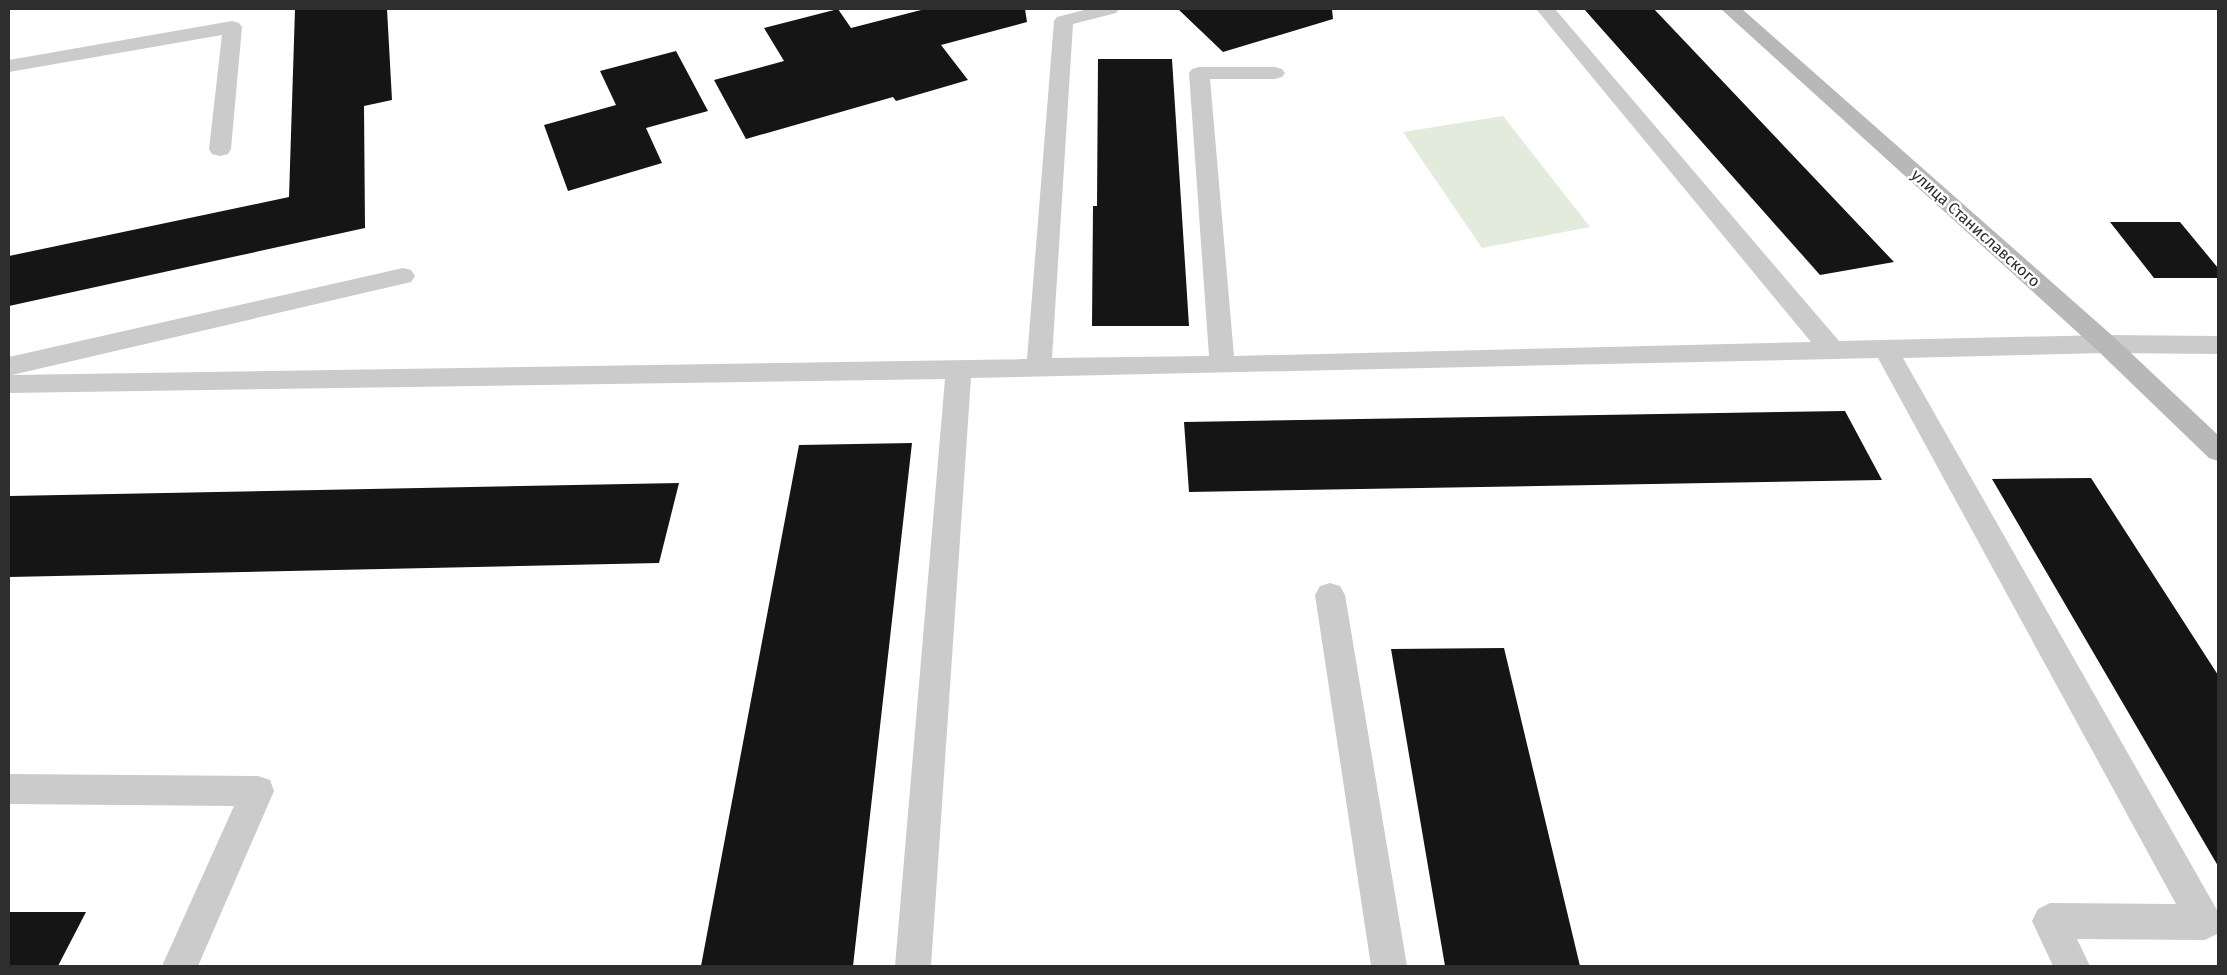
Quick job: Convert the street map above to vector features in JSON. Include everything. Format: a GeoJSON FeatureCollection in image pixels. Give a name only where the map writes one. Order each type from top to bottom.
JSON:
{"type":"FeatureCollection","features":[{"type":"Feature","properties":{"kind":"main road","name":"улица Станиславского"},"geometry":{"type":"LineString","coordinates":[[1731,9],[2106,344],[2218,451]]}},
{"type":"Feature","properties":{"kind":"street"},"geometry":{"type":"LineString","coordinates":[[1039,368],[1064,21],[1109,9]]}},
{"type":"Feature","properties":{"kind":"street"},"geometry":{"type":"LineString","coordinates":[[1545,9],[1832,350]]}},
{"type":"Feature","properties":{"kind":"street"},"geometry":{"type":"LineString","coordinates":[[9,66],[232,27],[220,149]]}},
{"type":"Feature","properties":{"kind":"street"},"geometry":{"type":"LineString","coordinates":[[1222,366],[1199,73],[1276,73]]}},
{"type":"Feature","properties":{"kind":"street"},"geometry":{"type":"LineString","coordinates":[[9,366],[403,276]]}},
{"type":"Feature","properties":{"kind":"street"},"geometry":{"type":"LineString","coordinates":[[9,384],[1222,366],[1832,350],[2106,344],[2218,344]]}},
{"type":"Feature","properties":{"kind":"street"},"geometry":{"type":"LineString","coordinates":[[1885,349],[2205,922],[2050,921],[2072,966]]}},
{"type":"Feature","properties":{"kind":"street"},"geometry":{"type":"LineString","coordinates":[[913,966],[958,369]]}},
{"type":"Feature","properties":{"kind":"street"},"geometry":{"type":"LineString","coordinates":[[1330,595],[1389,966]]}},
{"type":"Feature","properties":{"kind":"street"},"geometry":{"type":"LineString","coordinates":[[9,789],[258,792],[180,966]]}},
{"type":"Feature","properties":{"kind":"green space"},"geometry":{"type":"Polygon","coordinates":[[[1503,116],[1590,227],[1482,248],[1403,132],[1503,116]]]}},
{"type":"Feature","properties":{"kind":"building"},"geometry":{"type":"Polygon","coordinates":[[[295,9],[387,9],[392,100],[364,106],[365,228],[9,306],[9,256],[289,197],[295,9]]]}},
{"type":"Feature","properties":{"kind":"building"},"geometry":{"type":"Polygon","coordinates":[[[838,9],[851,28],[925,9],[1025,9],[1027,22],[941,45],[968,80],[896,101],[893,97],[746,139],[714,80],[784,61],[764,28],[838,9]]]}},
{"type":"Feature","properties":{"kind":"building"},"geometry":{"type":"Polygon","coordinates":[[[1178,9],[1332,9],[1333,19],[1223,52],[1178,9]]]}},
{"type":"Feature","properties":{"kind":"building"},"geometry":{"type":"Polygon","coordinates":[[[1584,9],[1654,9],[1894,262],[1820,275],[1584,9]]]}},
{"type":"Feature","properties":{"kind":"building"},"geometry":{"type":"Polygon","coordinates":[[[676,51],[708,111],[646,128],[662,163],[568,191],[544,125],[616,105],[600,71],[676,51]]]}},
{"type":"Feature","properties":{"kind":"building"},"geometry":{"type":"Polygon","coordinates":[[[1098,59],[1172,59],[1189,326],[1092,326],[1093,206],[1097,206],[1098,59]]]}},
{"type":"Feature","properties":{"kind":"building"},"geometry":{"type":"Polygon","coordinates":[[[2110,222],[2180,222],[2218,268],[2218,278],[2154,278],[2110,222]]]}},
{"type":"Feature","properties":{"kind":"building"},"geometry":{"type":"Polygon","coordinates":[[[1845,411],[1882,480],[1189,492],[1184,422],[1845,411]]]}},
{"type":"Feature","properties":{"kind":"building"},"geometry":{"type":"Polygon","coordinates":[[[912,443],[853,966],[701,966],[799,445],[912,443]]]}},
{"type":"Feature","properties":{"kind":"building"},"geometry":{"type":"Polygon","coordinates":[[[2091,478],[2218,675],[2218,866],[1992,479],[2091,478]]]}},
{"type":"Feature","properties":{"kind":"building"},"geometry":{"type":"Polygon","coordinates":[[[679,483],[659,563],[9,577],[9,496],[679,483]]]}},
{"type":"Feature","properties":{"kind":"building"},"geometry":{"type":"Polygon","coordinates":[[[1504,648],[1580,966],[1445,966],[1391,649],[1504,648]]]}},
{"type":"Feature","properties":{"kind":"building"},"geometry":{"type":"Polygon","coordinates":[[[9,912],[86,912],[58,966],[9,966],[9,912]]]}}]}
